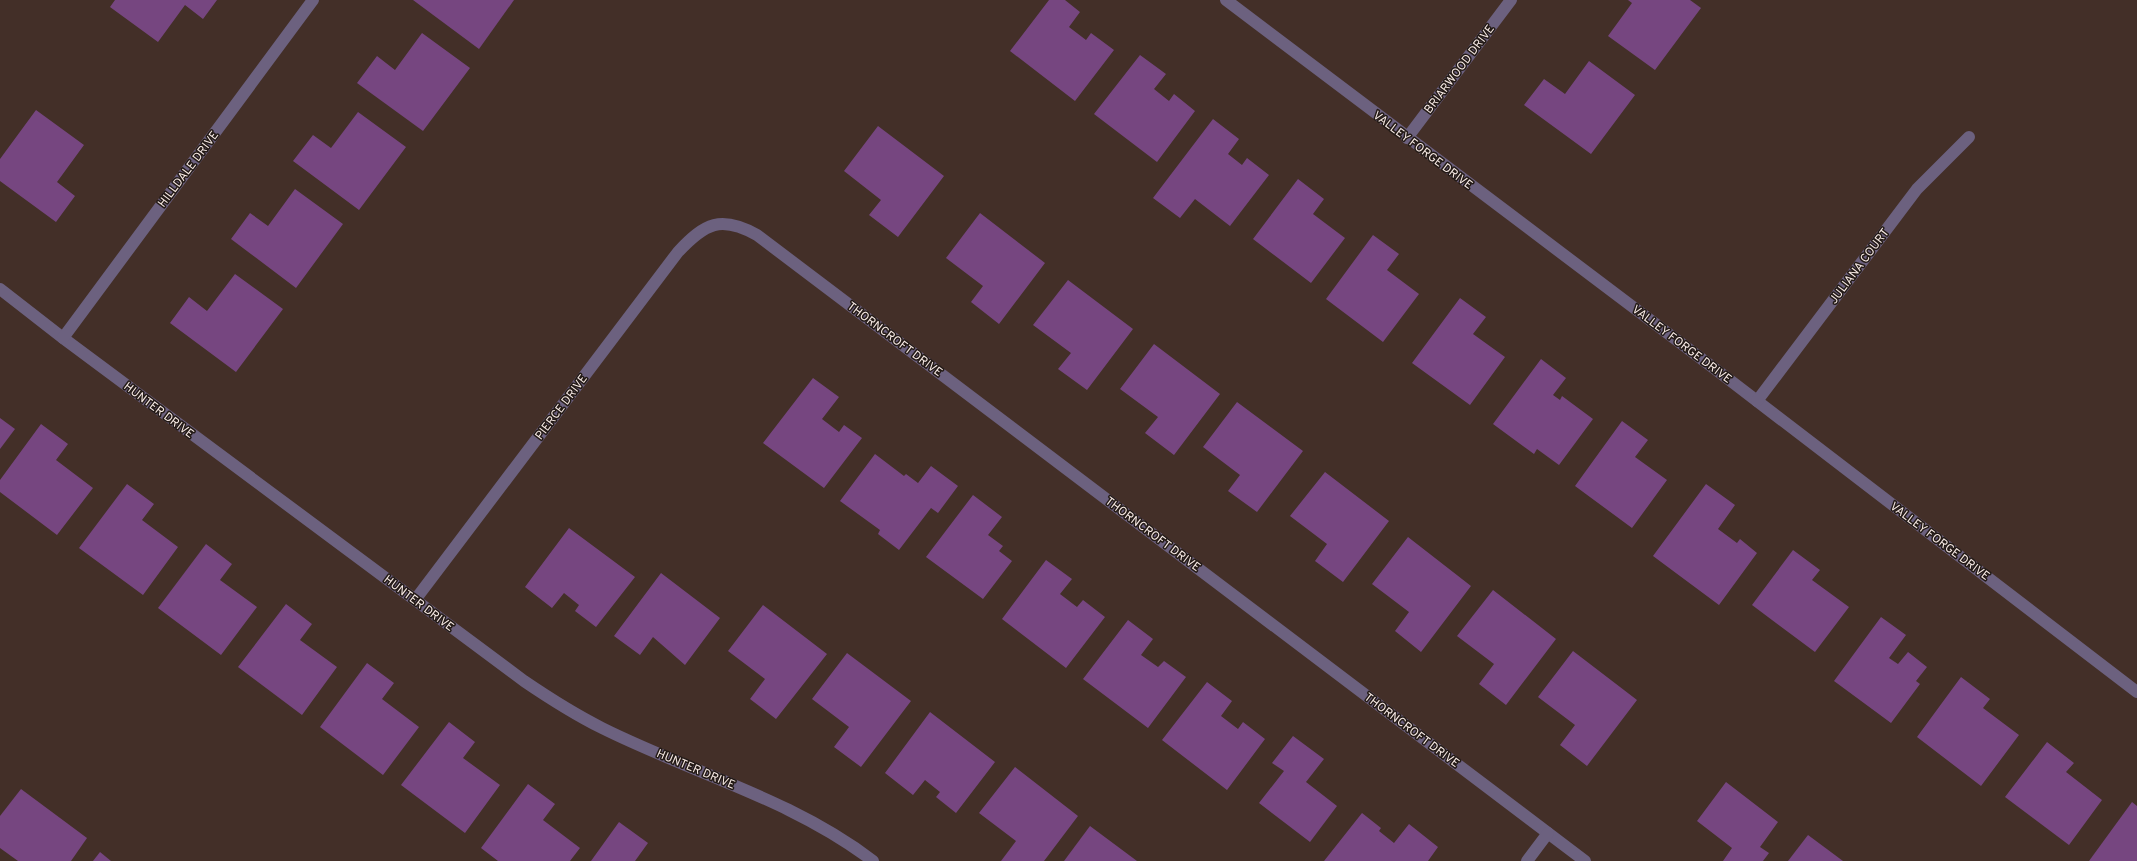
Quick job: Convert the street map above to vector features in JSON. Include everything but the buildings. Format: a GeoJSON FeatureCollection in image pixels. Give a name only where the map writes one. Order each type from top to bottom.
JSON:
{"type":"FeatureCollection","features":[{"type":"Feature","properties":{"kind":"street","name":"HILLDALE DRIVE"},"geometry":{"type":"LineString","coordinates":[[63,338],[313,0]]}},
{"type":"Feature","properties":{"kind":"street","name":"VALLEY FORGE DRIVE"},"geometry":{"type":"LineString","coordinates":[[1226,0],[1757,401],[2137,692]]}},
{"type":"Feature","properties":{"kind":"street","name":"BRIARWOOD DRIVE"},"geometry":{"type":"LineString","coordinates":[[1408,138],[1511,0]]}},
{"type":"Feature","properties":{"kind":"street","name":"JULIANA COURT"},"geometry":{"type":"LineString","coordinates":[[1757,401],[1917,190],[1969,137]]}},
{"type":"Feature","properties":{"kind":"street","name":"PIERCE DRIVE"},"geometry":{"type":"LineString","coordinates":[[415,600],[678,252],[694,235],[715,223]]}},
{"type":"Feature","properties":{"kind":"street","name":"THORNCROFT DRIVE"},"geometry":{"type":"LineString","coordinates":[[715,223],[740,226],[757,235],[1585,861]]}},
{"type":"Feature","properties":{"kind":"street","name":"HUNTER DRIVE"},"geometry":{"type":"LineString","coordinates":[[0,289],[63,338],[524,681],[566,709],[603,728],[788,808],[873,861]]}},
{"type":"Feature","properties":{"kind":"street"},"geometry":{"type":"LineString","coordinates":[[1526,861],[1548,833]]}}]}
